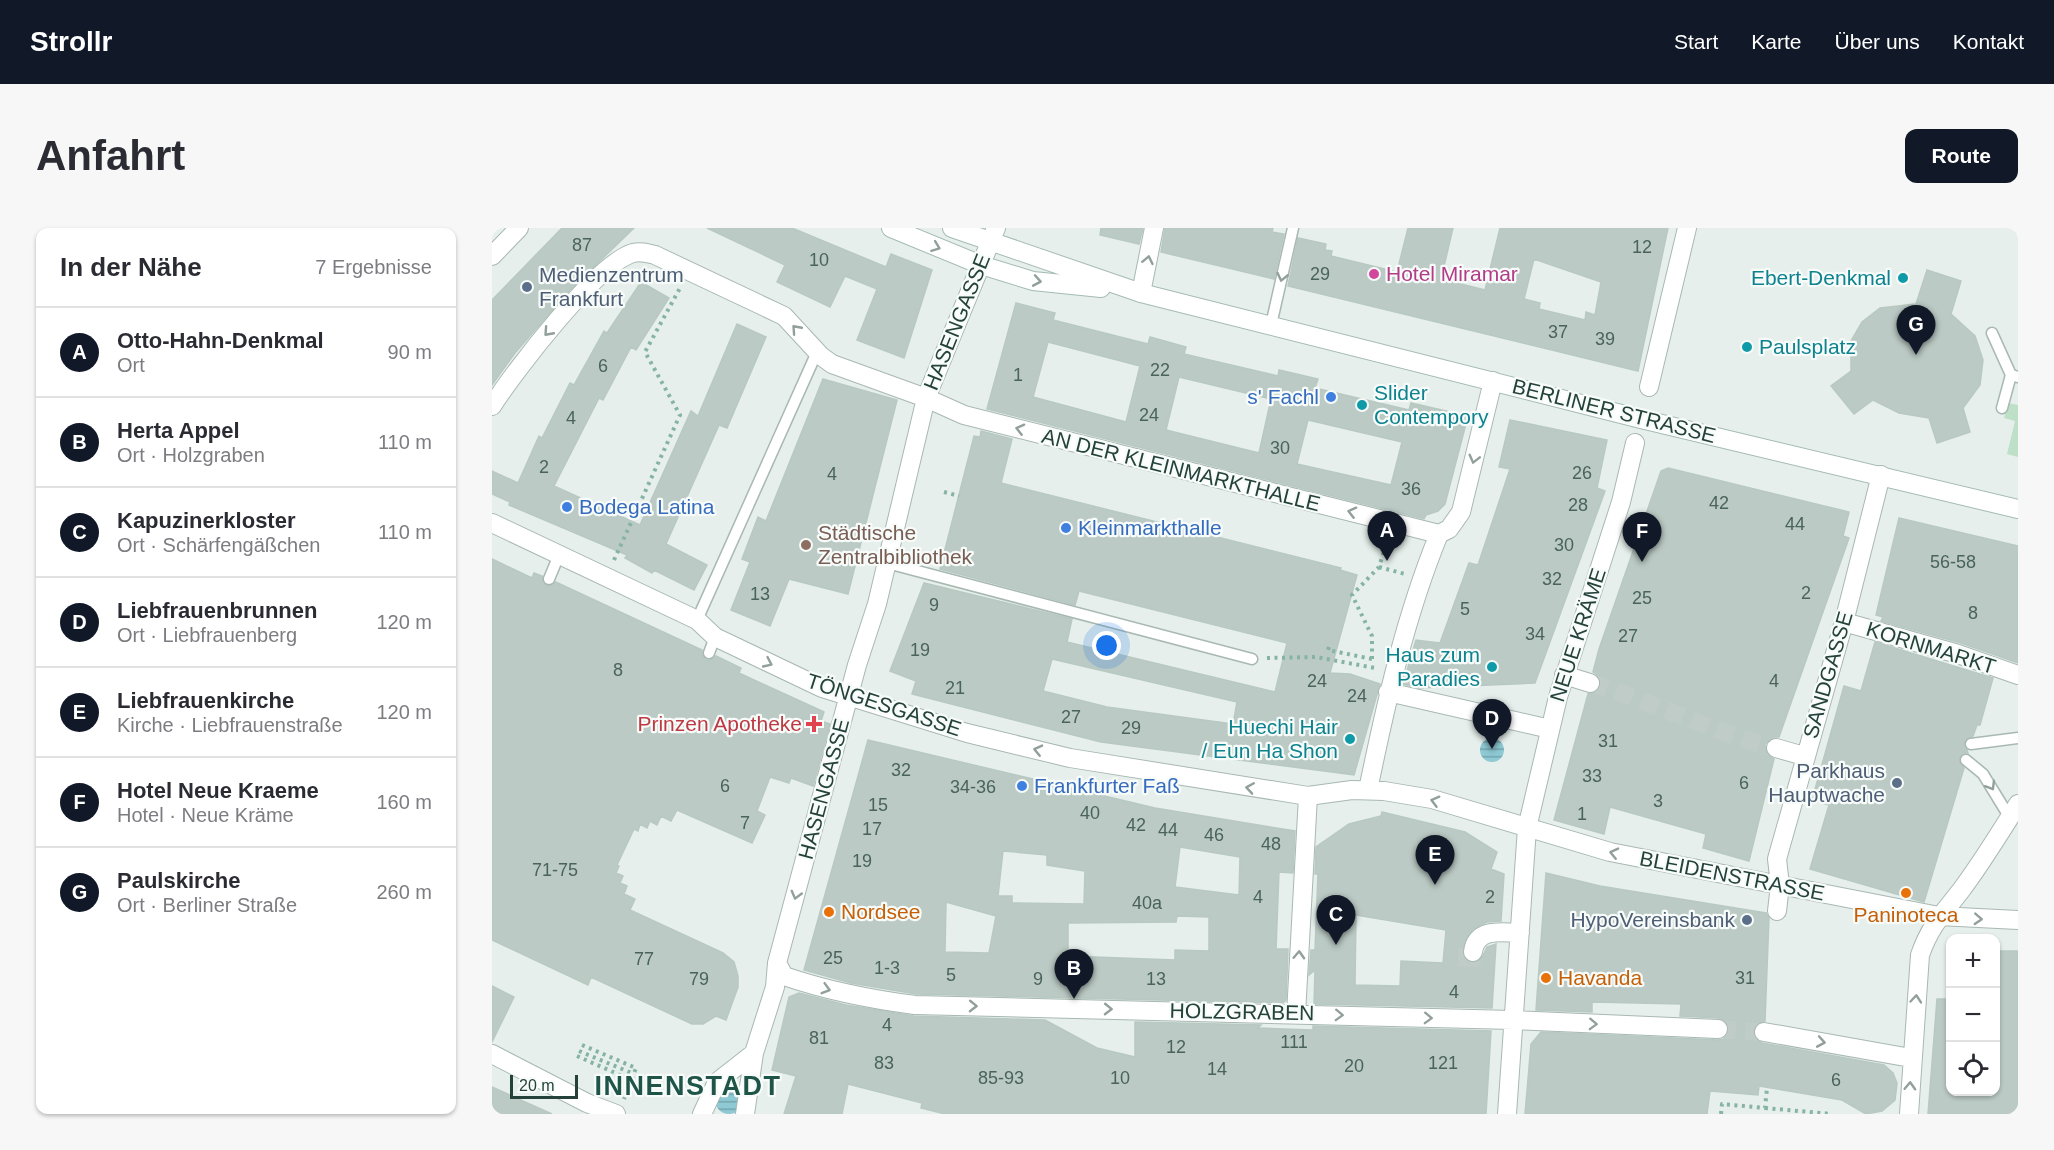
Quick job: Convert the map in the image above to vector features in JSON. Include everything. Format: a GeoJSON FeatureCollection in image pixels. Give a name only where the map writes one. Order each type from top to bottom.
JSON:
{"type":"FeatureCollection","features":[{"type":"Feature","properties":{"kind":"street"},"geometry":{"type":"LineString","coordinates":[[492,256],[519,228]]}},
{"type":"Feature","properties":{"kind":"street","name":"BERLINER STRASSE"},"geometry":{"type":"LineString","coordinates":[[891,228],[981,265],[1034,281],[1141,293],[1641,419],[2018,509]]}},
{"type":"Feature","properties":{"kind":"street","name":"BERLINER STRASSE"},"geometry":{"type":"LineString","coordinates":[[952,228],[993,235],[1141,293]]}},
{"type":"Feature","properties":{"kind":"street"},"geometry":{"type":"LineString","coordinates":[[1141,293],[1154,228]]}},
{"type":"Feature","properties":{"kind":"street"},"geometry":{"type":"LineString","coordinates":[[1649,387],[1687,228]]}},
{"type":"Feature","properties":{"kind":"street","name":"HASENGASSE"},"geometry":{"type":"LineString","coordinates":[[745,1114],[754,1053],[775,987],[777,963],[887,563],[926,398],[993,235]]}},
{"type":"Feature","properties":{"kind":"street","name":"AN DER KLEINMARKTHALLE"},"geometry":{"type":"LineString","coordinates":[[492,406],[524,360],[605,272],[622,258],[641,251],[655,255],[784,316],[817,352],[839,367],[926,398],[964,415],[1444,531]]}},
{"type":"Feature","properties":{"kind":"street"},"geometry":{"type":"LineString","coordinates":[[1368,790],[1391,683],[1422,578],[1444,531],[1461,512],[1493,381]]}},
{"type":"Feature","properties":{"kind":"street","name":"NEUE KRÄME"},"geometry":{"type":"LineString","coordinates":[[1507,1114],[1527,828],[1564,675],[1621,502],[1635,443]]}},
{"type":"Feature","properties":{"kind":"street","name":"SANDGASSE"},"geometry":{"type":"LineString","coordinates":[[1777,911],[1780,885],[1777,859],[1804,756],[1844,622],[1881,475]]}},
{"type":"Feature","properties":{"kind":"street","name":"TÖNGESGASSE"},"geometry":{"type":"LineString","coordinates":[[492,523],[697,620],[712,645],[822,688],[967,733],[1095,764],[1308,796],[1368,790]]}},
{"type":"Feature","properties":{"kind":"street","name":"KORNMARKT"},"geometry":{"type":"LineString","coordinates":[[1844,622],[1958,654],[2018,675]]}},
{"type":"Feature","properties":{"kind":"street"},"geometry":{"type":"LineString","coordinates":[[1564,675],[1590,683]]}},
{"type":"Feature","properties":{"kind":"street"},"geometry":{"type":"LineString","coordinates":[[1391,683],[1550,729]]}},
{"type":"Feature","properties":{"kind":"street"},"geometry":{"type":"LineString","coordinates":[[1776,748],[1804,756]]}},
{"type":"Feature","properties":{"kind":"street","name":"BLEIDENSTRASSE"},"geometry":{"type":"LineString","coordinates":[[1368,790],[1432,799],[1610,852],[1939,916],[2018,920]]}},
{"type":"Feature","properties":{"kind":"street"},"geometry":{"type":"LineString","coordinates":[[1296,1014],[1308,796]]}},
{"type":"Feature","properties":{"kind":"street"},"geometry":{"type":"LineString","coordinates":[[1909,1114],[1911,1058],[1920,955],[1930,929],[1961,890],[2014,811]]}},
{"type":"Feature","properties":{"kind":"street"},"geometry":{"type":"LineString","coordinates":[[1473,952],[1474,942],[1480,936],[1494,931],[1520,933]]}},
{"type":"Feature","properties":{"kind":"street","name":"HOLZGRABEN"},"geometry":{"type":"LineString","coordinates":[[777,963],[784,976],[806,984],[856,998],[915,1005],[1513,1020],[1718,1029]]}},
{"type":"Feature","properties":{"kind":"street"},"geometry":{"type":"LineString","coordinates":[[1764,1032],[1911,1058]]}},
{"type":"Feature","properties":{"kind":"street"},"geometry":{"type":"LineString","coordinates":[[702,1114],[717,1082],[754,1053]]}},
{"type":"Feature","properties":{"kind":"street"},"geometry":{"type":"LineString","coordinates":[[492,1054],[587,1103],[619,1110]]}},
{"type":"Feature","properties":{"kind":"lane"},"geometry":{"type":"LineString","coordinates":[[1271,325],[1293,228]]}},
{"type":"Feature","properties":{"kind":"lane"},"geometry":{"type":"LineString","coordinates":[[1992,333],[2014,376],[2002,408]]}},
{"type":"Feature","properties":{"kind":"lane"},"geometry":{"type":"LineString","coordinates":[[697,620],[817,352]]}},
{"type":"Feature","properties":{"kind":"lane"},"geometry":{"type":"LineString","coordinates":[[549,579],[559,555]]}},
{"type":"Feature","properties":{"kind":"lane"},"geometry":{"type":"LineString","coordinates":[[887,563],[1252,659]]}},
{"type":"Feature","properties":{"kind":"lane"},"geometry":{"type":"LineString","coordinates":[[1971,744],[2018,738]]}},
{"type":"Feature","properties":{"kind":"lane"},"geometry":{"type":"LineString","coordinates":[[1966,760],[1983,774],[2014,811]]}},
{"type":"Feature","properties":{"kind":"path"},"geometry":{"type":"LineString","coordinates":[[614,560],[680,415],[645,352],[689,272]]}},
{"type":"Feature","properties":{"kind":"path"},"geometry":{"type":"LineString","coordinates":[[944,492],[959,496]]}},
{"type":"Feature","properties":{"kind":"path"},"geometry":{"type":"LineString","coordinates":[[1329,647],[1328,650],[1372,659],[1372,636],[1352,595],[1379,567],[1387,540]]}},
{"type":"Feature","properties":{"kind":"path"},"geometry":{"type":"LineString","coordinates":[[1379,567],[1422,578]]}},
{"type":"Feature","properties":{"kind":"path"},"geometry":{"type":"LineString","coordinates":[[1252,659],[1282,656],[1316,657],[1391,683]]}},
{"type":"Feature","properties":{"kind":"path"},"geometry":{"type":"LineString","coordinates":[[582,1045],[636,1068],[619,1110]]}},
{"type":"Feature","properties":{"kind":"path"},"geometry":{"type":"LineString","coordinates":[[579,1051],[634,1074]]}},
{"type":"Feature","properties":{"kind":"path"},"geometry":{"type":"LineString","coordinates":[[577,1056],[631,1080]]}},
{"type":"Feature","properties":{"kind":"path"},"geometry":{"type":"LineString","coordinates":[[1765,1108],[1767,1088]]}},
{"type":"Feature","properties":{"kind":"path"},"geometry":{"type":"LineString","coordinates":[[1721,1114],[1722,1104],[1832,1114]]}},
{"type":"Feature","properties":{"kind":"green space"},"geometry":{"type":"Polygon","coordinates":[[[2008,403],[2018,405],[2018,457],[2007,454],[2015,421],[2004,418],[2008,403]]]}},
{"type":"Feature","properties":{"kind":"water"},"geometry":{"type":"Polygon","coordinates":[[[1492,738],[1501,741],[1504,750],[1501,759],[1492,762],[1483,759],[1480,750],[1483,741],[1492,738]]]}},
{"type":"Feature","properties":{"kind":"water"},"geometry":{"type":"Polygon","coordinates":[[[729,1086],[739,1090],[743,1100],[739,1110],[729,1114],[719,1110],[715,1100],[719,1090],[729,1086]]]}},
{"type":"Feature","properties":{"kind":"building"},"geometry":{"type":"Polygon","coordinates":[[[562,228],[634,228],[570,290],[515,353],[492,385],[492,300],[562,228]]]}},
{"type":"Feature","properties":{"kind":"building"},"geometry":{"type":"Polygon","coordinates":[[[707,228],[792,228],[886,267],[891,254],[932,270],[904,358],[857,340],[877,289],[845,276],[830,307],[777,282],[785,265],[707,228]]]}},
{"type":"Feature","properties":{"kind":"building"},"geometry":{"type":"Polygon","coordinates":[[[1101,228],[1143,228],[1139,244],[1100,235],[1101,228]]]}},
{"type":"Feature","properties":{"kind":"building"},"geometry":{"type":"Polygon","coordinates":[[[1165,228],[1273,228],[1272,232],[1284,234],[1274,279],[1161,252],[1165,228]]]}},
{"type":"Feature","properties":{"kind":"building"},"geometry":{"type":"Polygon","coordinates":[[[1408,228],[1453,228],[1441,279],[1485,290],[1500,228],[1668,228],[1638,371],[1288,286],[1298,238],[1326,244],[1325,250],[1332,251],[1331,256],[1397,272],[1408,228]],[[1534,259],[1524,299],[1540,303],[1539,309],[1585,320],[1586,312],[1595,315],[1601,282],[1534,259]]]}},
{"type":"Feature","properties":{"kind":"building"},"geometry":{"type":"Polygon","coordinates":[[[1927,270],[1961,281],[1951,314],[1975,336],[1983,360],[1980,385],[1963,408],[1970,432],[1937,443],[1929,418],[1899,413],[1873,400],[1854,414],[1831,386],[1851,371],[1851,341],[1862,322],[1880,308],[1916,304],[1927,270]]]}},
{"type":"Feature","properties":{"kind":"building"},"geometry":{"type":"Polygon","coordinates":[[[641,282],[669,298],[636,350],[631,347],[603,400],[599,398],[554,486],[640,525],[691,411],[698,416],[737,324],[766,337],[727,428],[719,425],[666,544],[707,565],[694,590],[654,570],[652,573],[625,558],[627,555],[509,505],[510,502],[492,494],[492,471],[518,483],[539,436],[542,438],[570,383],[574,385],[604,331],[607,333],[641,282]]]}},
{"type":"Feature","properties":{"kind":"building"},"geometry":{"type":"Polygon","coordinates":[[[1016,303],[1055,313],[1053,320],[1148,344],[1150,337],[1186,347],[1184,354],[1278,376],[1279,370],[1318,379],[1315,388],[1409,410],[1411,403],[1468,416],[1445,504],[1438,511],[1426,515],[1424,519],[987,409],[1016,303]],[[1048,342],[1033,397],[1126,422],[1140,366],[1048,342]],[[1179,377],[1166,430],[1259,453],[1271,399],[1179,377]],[[1308,420],[1297,464],[1391,485],[1402,442],[1308,420]]]}},
{"type":"Feature","properties":{"kind":"building"},"geometry":{"type":"Polygon","coordinates":[[[823,379],[897,400],[848,594],[789,579],[770,626],[731,610],[750,562],[742,559],[758,517],[766,521],[823,379]]]}},
{"type":"Feature","properties":{"kind":"building"},"geometry":{"type":"Polygon","coordinates":[[[1510,420],[1607,440],[1597,488],[1605,491],[1535,683],[1419,688],[1403,684],[1416,640],[1440,643],[1469,563],[1478,565],[1510,469],[1499,467],[1510,420]]]}},
{"type":"Feature","properties":{"kind":"building"},"geometry":{"type":"Polygon","coordinates":[[[981,431],[1012,439],[1001,483],[1341,568],[1340,570],[1357,575],[1330,673],[1350,674],[1380,684],[1354,775],[1101,742],[912,694],[916,681],[890,671],[924,583],[1072,619],[1067,642],[1275,692],[1287,643],[1079,591],[1075,605],[940,569],[974,436],[980,437],[981,431]],[[1052,659],[1043,691],[1107,707],[1233,724],[1237,702],[1052,659]]]}},
{"type":"Feature","properties":{"kind":"building"},"geometry":{"type":"Polygon","coordinates":[[[1668,468],[1849,512],[1843,536],[1849,538],[1779,737],[1773,737],[1765,744],[1768,755],[1774,759],[1749,861],[1703,848],[1706,834],[1610,807],[1604,834],[1554,820],[1588,694],[1597,692],[1601,686],[1599,676],[1593,672],[1599,649],[1661,471],[1668,468]]]}},
{"type":"Feature","properties":{"kind":"building"},"geometry":{"type":"Polygon","coordinates":[[[1899,518],[2018,546],[2018,663],[1961,643],[1881,621],[1883,617],[1876,615],[1899,518]]]}},
{"type":"Feature","properties":{"kind":"building"},"geometry":{"type":"Polygon","coordinates":[[[492,559],[532,578],[534,573],[542,576],[543,583],[547,586],[556,582],[702,650],[702,655],[706,660],[711,660],[716,656],[741,668],[739,673],[824,712],[821,721],[830,724],[813,786],[791,778],[789,783],[770,777],[757,811],[765,815],[752,843],[677,810],[671,821],[661,816],[657,825],[650,821],[647,828],[640,824],[638,831],[634,829],[617,865],[619,866],[616,873],[623,876],[620,883],[627,886],[624,894],[635,899],[630,910],[723,953],[734,962],[738,987],[726,1020],[716,1016],[703,1024],[692,1024],[591,977],[588,985],[492,940],[492,559]]]}},
{"type":"Feature","properties":{"kind":"building","name":"Parkhaus Hauptwache"},"geometry":{"type":"Polygon","coordinates":[[[1875,642],[1993,678],[1980,725],[1977,725],[1973,736],[1964,742],[1968,753],[1963,753],[1959,758],[1964,768],[1924,902],[1810,869],[1829,805],[1812,800],[1844,686],[1861,691],[1875,642]]]}},
{"type":"Feature","properties":{"kind":"building"},"geometry":{"type":"Polygon","coordinates":[[[868,740],[1155,808],[1295,831],[1293,873],[1279,872],[1276,949],[1288,949],[1286,1000],[1283,1003],[916,994],[851,983],[804,970],[868,740]],[[1180,847],[1175,887],[1239,895],[1240,857],[1180,847]],[[1003,851],[998,896],[1012,896],[1012,903],[1084,904],[1085,871],[1047,865],[1047,855],[1003,851]],[[946,902],[945,952],[989,953],[996,916],[946,902]],[[1177,916],[1176,922],[1068,923],[1068,956],[1175,960],[1175,950],[1209,951],[1209,917],[1177,916]]]}},
{"type":"Feature","properties":{"kind":"building"},"geometry":{"type":"Polygon","coordinates":[[[1382,812],[1465,832],[1497,852],[1491,869],[1504,874],[1501,921],[1487,922],[1473,929],[1462,950],[1465,959],[1475,963],[1481,960],[1487,947],[1496,944],[1492,1008],[1314,1004],[1315,970],[1309,975],[1311,950],[1315,950],[1318,874],[1315,874],[1316,847],[1349,824],[1381,816],[1382,812]],[[1356,915],[1355,985],[1400,986],[1401,961],[1443,963],[1446,930],[1356,915]]]}},
{"type":"Feature","properties":{"kind":"building"},"geometry":{"type":"Polygon","coordinates":[[[1546,873],[1600,886],[1766,913],[1769,918],[1765,1021],[1755,1025],[1754,1036],[1762,1043],[1884,1065],[1893,1073],[1897,1083],[1895,1100],[1882,1111],[1866,1114],[1842,1100],[1759,1086],[1758,1095],[1710,1091],[1707,1114],[1525,1114],[1531,1044],[1541,1032],[1718,1040],[1724,1039],[1729,1030],[1728,1023],[1719,1018],[1680,1016],[1681,1004],[1592,1002],[1592,1012],[1536,1010],[1546,873]]]}},
{"type":"Feature","properties":{"kind":"building"},"geometry":{"type":"Polygon","coordinates":[[[2000,951],[2018,951],[2018,1114],[1928,1114],[1937,999],[1946,999],[1946,1096],[2000,1096],[2000,951]]]}},
{"type":"Feature","properties":{"kind":"building"},"geometry":{"type":"Polygon","coordinates":[[[492,986],[514,997],[492,1042],[492,986]]]}},
{"type":"Feature","properties":{"kind":"building"},"geometry":{"type":"Polygon","coordinates":[[[799,993],[846,1005],[914,1016],[1045,1020],[1097,1048],[1135,1057],[1135,1022],[1261,1025],[1258,1028],[1313,1030],[1313,1026],[1491,1031],[1486,1114],[945,1114],[921,1108],[922,1103],[848,1084],[842,1114],[784,1114],[796,1076],[772,1070],[789,997],[799,993]]]}},
{"type":"Feature","properties":{"kind":"building"},"geometry":{"type":"Polygon","coordinates":[[[492,1087],[552,1114],[492,1114],[492,1087]]]}},
{"type":"Feature","properties":{"kind":"tunnel"},"geometry":{"type":"LineString","coordinates":[[1590,683],[1729,734],[1776,748]]}},
{"type":"Feature","properties":{"kind":"tunnel"},"geometry":{"type":"LineString","coordinates":[[1458,957],[1473,958],[1473,952]]}},
{"type":"Feature","properties":{"kind":"tunnel"},"geometry":{"type":"LineString","coordinates":[[1718,1029],[1764,1032]]}},
{"type":"Feature","properties":{"kind":"place","name":"Hotel Miramar"},"geometry":{"type":"Point","coordinates":[1374,274]}},
{"type":"Feature","properties":{"kind":"place","name":"Ebert-Denkmal"},"geometry":{"type":"Point","coordinates":[1903,278]}},
{"type":"Feature","properties":{"kind":"place","name":"Medienzentrum Frankfurt"},"geometry":{"type":"Point","coordinates":[527,287]}},
{"type":"Feature","properties":{"kind":"place","name":"Paulsplatz"},"geometry":{"type":"Point","coordinates":[1747,347]}},
{"type":"Feature","properties":{"kind":"place","name":"Paulskirche"},"geometry":{"type":"Point","coordinates":[1916,355]}},
{"type":"Feature","properties":{"kind":"place","name":"s' Fachl"},"geometry":{"type":"Point","coordinates":[1331,397]}},
{"type":"Feature","properties":{"kind":"place","name":"Slider Contempory"},"geometry":{"type":"Point","coordinates":[1362,405]}},
{"type":"Feature","properties":{"kind":"place","name":"Bodega Latina"},"geometry":{"type":"Point","coordinates":[567,507]}},
{"type":"Feature","properties":{"kind":"place","name":"Kleinmarkthalle"},"geometry":{"type":"Point","coordinates":[1066,528]}},
{"type":"Feature","properties":{"kind":"place","name":"Städtische Zentralbibliothek"},"geometry":{"type":"Point","coordinates":[806,545]}},
{"type":"Feature","properties":{"kind":"place","name":"Otto-Hahn-Denkmal"},"geometry":{"type":"Point","coordinates":[1387,561]}},
{"type":"Feature","properties":{"kind":"place","name":"Hotel Neue Kraeme"},"geometry":{"type":"Point","coordinates":[1642,562]}},
{"type":"Feature","properties":{"kind":"place","name":"Haus zum Paradies"},"geometry":{"type":"Point","coordinates":[1492,667]}},
{"type":"Feature","properties":{"kind":"place","name":"Prinzen Apotheke"},"geometry":{"type":"Point","coordinates":[814,724]}},
{"type":"Feature","properties":{"kind":"place","name":"Huechi Hair / Eun Ha Shon"},"geometry":{"type":"Point","coordinates":[1350,739]}},
{"type":"Feature","properties":{"kind":"place","name":"Liebfrauenbrunnen"},"geometry":{"type":"Point","coordinates":[1492,749]}},
{"type":"Feature","properties":{"kind":"place","name":"Parkhaus Hauptwache"},"geometry":{"type":"Point","coordinates":[1897,783]}},
{"type":"Feature","properties":{"kind":"place","name":"Frankfurter Faß"},"geometry":{"type":"Point","coordinates":[1022,786]}},
{"type":"Feature","properties":{"kind":"place","name":"Liebfrauenkirche"},"geometry":{"type":"Point","coordinates":[1435,885]}},
{"type":"Feature","properties":{"kind":"place","name":"Paninoteca"},"geometry":{"type":"Point","coordinates":[1906,893]}},
{"type":"Feature","properties":{"kind":"place","name":"Nordsee"},"geometry":{"type":"Point","coordinates":[829,912]}},
{"type":"Feature","properties":{"kind":"place","name":"HypoVereinsbank"},"geometry":{"type":"Point","coordinates":[1747,920]}},
{"type":"Feature","properties":{"kind":"place","name":"Kapuzinerkloster"},"geometry":{"type":"Point","coordinates":[1336,945]}},
{"type":"Feature","properties":{"kind":"place","name":"Havanda"},"geometry":{"type":"Point","coordinates":[1546,978]}},
{"type":"Feature","properties":{"kind":"place","name":"Herta Appel"},"geometry":{"type":"Point","coordinates":[1074,999]}},
{"type":"Feature","properties":{"kind":"district","name":"INNENSTADT"},"geometry":{"type":"Point","coordinates":[688,1086]}}]}
